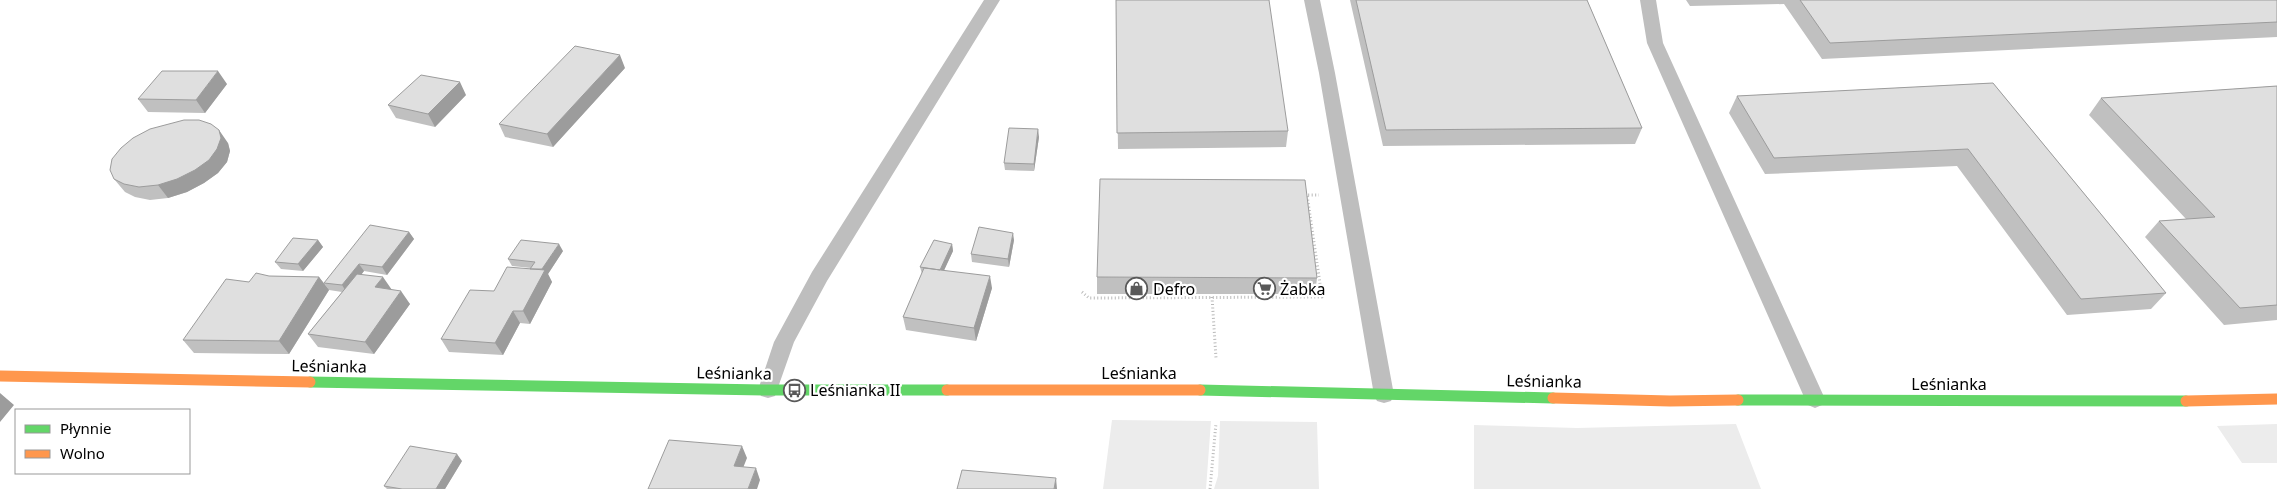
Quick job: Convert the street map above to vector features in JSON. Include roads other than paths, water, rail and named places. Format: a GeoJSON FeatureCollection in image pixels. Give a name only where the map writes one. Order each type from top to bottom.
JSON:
{"type":"FeatureCollection","features":[{"type":"Feature","properties":{"kind":"street","name":"Leśnianka"},"geometry":{"type":"LineString","coordinates":[[0,376],[768,390],[1218,390],[1670,401],[1814,399],[2179,402],[2277,399]]}},
{"type":"Feature","properties":{"kind":"lane"},"geometry":{"type":"LineString","coordinates":[[768,390],[781,349],[809,294],[992,0]]}},
{"type":"Feature","properties":{"kind":"lane"},"geometry":{"type":"LineString","coordinates":[[1312,0],[1384,395]]}},
{"type":"Feature","properties":{"kind":"lane"},"geometry":{"type":"LineString","coordinates":[[1648,0],[1655,43],[1814,399]]}},
{"type":"Feature","properties":{"kind":"place","name":"Defro"},"geometry":{"type":"Point","coordinates":[1137,289]}},
{"type":"Feature","properties":{"kind":"place","name":"Żabka"},"geometry":{"type":"Point","coordinates":[1264,289]}},
{"type":"Feature","properties":{"kind":"place","name":"Leśnianka II"},"geometry":{"type":"Point","coordinates":[794,390]}}]}
